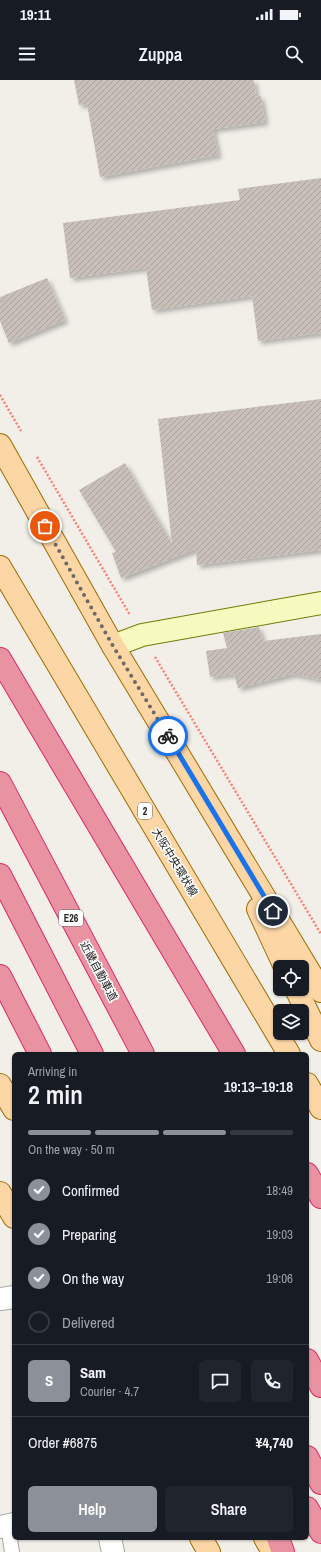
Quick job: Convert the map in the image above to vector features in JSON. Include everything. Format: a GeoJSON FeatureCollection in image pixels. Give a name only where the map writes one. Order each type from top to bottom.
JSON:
{"type":"FeatureCollection","features":[{"type":"Feature","properties":{"kind":"highway"},"geometry":{"type":"LineString","coordinates":[[0,659],[233,1052]]}},
{"type":"Feature","properties":{"kind":"highway","name":"近畿自動車道"},"geometry":{"type":"LineString","coordinates":[[0,783],[142,1052]]}},
{"type":"Feature","properties":{"kind":"highway"},"geometry":{"type":"LineString","coordinates":[[0,875],[91,1052]]}},
{"type":"Feature","properties":{"kind":"highway"},"geometry":{"type":"LineString","coordinates":[[0,976],[39,1052]]}},
{"type":"Feature","properties":{"kind":"highway"},"geometry":{"type":"LineString","coordinates":[[309,1177],[321,1197]]}},
{"type":"Feature","properties":{"kind":"highway"},"geometry":{"type":"LineString","coordinates":[[309,1364],[321,1386]]}},
{"type":"Feature","properties":{"kind":"highway"},"geometry":{"type":"LineString","coordinates":[[309,1461],[321,1483]]}},
{"type":"Feature","properties":{"kind":"highway"},"geometry":{"type":"LineString","coordinates":[[309,1511],[321,1532]]}},
{"type":"Feature","properties":{"kind":"highway"},"geometry":{"type":"LineString","coordinates":[[279,1540],[283,1552]]}},
{"type":"Feature","properties":{"kind":"main road"},"geometry":{"type":"LineString","coordinates":[[0,446],[113,646],[210,804],[321,991]]}},
{"type":"Feature","properties":{"kind":"main road","name":"大阪中央環状線"},"geometry":{"type":"LineString","coordinates":[[0,567],[288,1052]]}},
{"type":"Feature","properties":{"kind":"main road"},"geometry":{"type":"LineString","coordinates":[[210,804],[282,960]]}},
{"type":"Feature","properties":{"kind":"main road"},"geometry":{"type":"LineString","coordinates":[[299,996],[321,1040]]}},
{"type":"Feature","properties":{"kind":"main road"},"geometry":{"type":"LineString","coordinates":[[0,1085],[12,1106]]}},
{"type":"Feature","properties":{"kind":"main road"},"geometry":{"type":"LineString","coordinates":[[309,1087],[321,1108]]}},
{"type":"Feature","properties":{"kind":"main road"},"geometry":{"type":"LineString","coordinates":[[0,1193],[12,1214]]}},
{"type":"Feature","properties":{"kind":"main road"},"geometry":{"type":"LineString","coordinates":[[202,1540],[209,1552]]}},
{"type":"Feature","properties":{"kind":"main road"},"geometry":{"type":"LineString","coordinates":[[266,1540],[273,1552]]}},
{"type":"Feature","properties":{"kind":"street"},"geometry":{"type":"LineString","coordinates":[[113,646],[142,635],[321,603]]}},
{"type":"Feature","properties":{"kind":"street"},"geometry":{"type":"LineString","coordinates":[[0,1299],[12,1296]]}},
{"type":"Feature","properties":{"kind":"street"},"geometry":{"type":"LineString","coordinates":[[110,1540],[113,1552]]}},
{"type":"Feature","properties":{"kind":"lane"},"geometry":{"type":"LineString","coordinates":[[7,1525],[12,1552]]}},
{"type":"Feature","properties":{"kind":"path"},"geometry":{"type":"LineString","coordinates":[[0,395],[24,436]]}},
{"type":"Feature","properties":{"kind":"path"},"geometry":{"type":"LineString","coordinates":[[37,457],[321,934]]}},
{"type":"Feature","properties":{"kind":"building"},"geometry":{"type":"Polygon","coordinates":[[[74,80],[254,80],[256,97],[261,96],[265,122],[213,129],[218,155],[100,177],[87,104],[79,105],[74,80]]]}},
{"type":"Feature","properties":{"kind":"building"},"geometry":{"type":"Polygon","coordinates":[[[321,178],[321,333],[258,341],[252,296],[152,310],[146,268],[70,278],[63,223],[240,200],[238,189],[321,178]]]}},
{"type":"Feature","properties":{"kind":"building"},"geometry":{"type":"Polygon","coordinates":[[[47,278],[65,320],[9,343],[0,321],[0,297],[47,278]]]}},
{"type":"Feature","properties":{"kind":"building"},"geometry":{"type":"Polygon","coordinates":[[[321,399],[321,550],[197,565],[196,549],[121,578],[112,553],[116,552],[79,490],[125,463],[172,544],[158,419],[321,399]]]}},
{"type":"Feature","properties":{"kind":"building"},"geometry":{"type":"Polygon","coordinates":[[[259,627],[263,641],[321,634],[321,680],[293,674],[238,688],[234,674],[210,677],[206,651],[227,648],[223,633],[259,627]]]}},
{"type":"Feature","properties":{"kind":"way so far"},"geometry":{"type":"LineString","coordinates":[[45,526],[113,646],[168,736]]}},
{"type":"Feature","properties":{"kind":"route"},"geometry":{"type":"LineString","coordinates":[[168,736],[273,911]]}}]}
